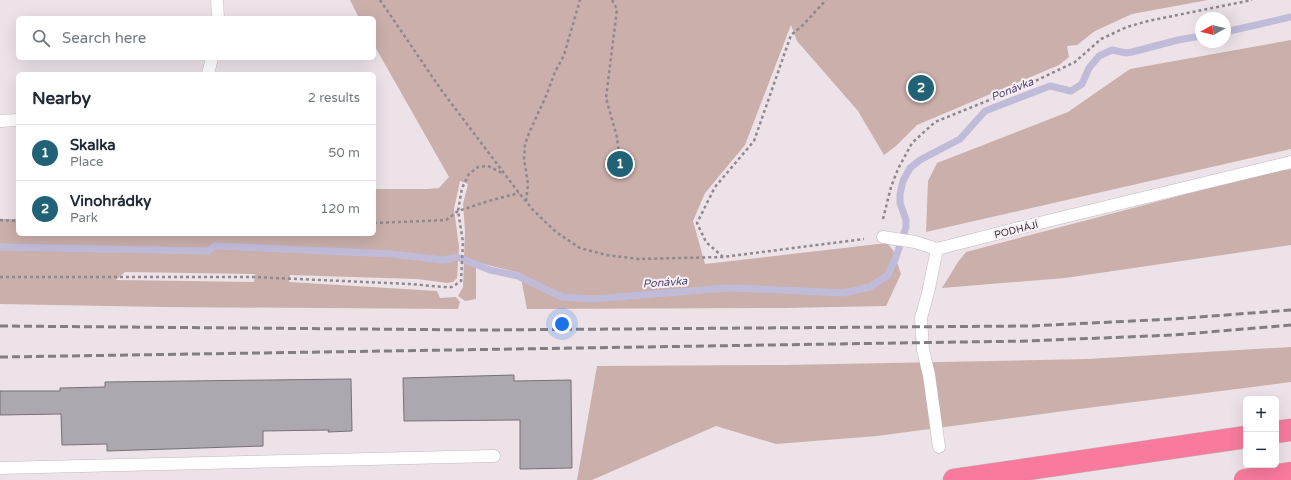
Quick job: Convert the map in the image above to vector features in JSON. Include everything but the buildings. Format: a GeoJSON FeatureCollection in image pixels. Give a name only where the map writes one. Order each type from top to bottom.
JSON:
{"type":"FeatureCollection","features":[{"type":"Feature","properties":{"kind":"highway"},"geometry":{"type":"LineString","coordinates":[[1279,432],[1291,430]]}},
{"type":"Feature","properties":{"kind":"highway"},"geometry":{"type":"LineString","coordinates":[[954,480],[1243,437]]}},
{"type":"Feature","properties":{"kind":"highway"},"geometry":{"type":"LineString","coordinates":[[1245,480],[1291,473]]}},
{"type":"Feature","properties":{"kind":"lane"},"geometry":{"type":"LineString","coordinates":[[217,0],[218,16]]}},
{"type":"Feature","properties":{"kind":"lane"},"geometry":{"type":"LineString","coordinates":[[208,72],[212,60]]}},
{"type":"Feature","properties":{"kind":"lane"},"geometry":{"type":"LineString","coordinates":[[0,120],[16,120]]}},
{"type":"Feature","properties":{"kind":"lane","name":"PODHÁJÍ"},"geometry":{"type":"LineString","coordinates":[[938,250],[1027,226],[1291,162]]}},
{"type":"Feature","properties":{"kind":"lane"},"geometry":{"type":"LineString","coordinates":[[881,238],[915,242],[938,250],[921,318],[923,350],[929,375],[939,447]]}},
{"type":"Feature","properties":{"kind":"lane"},"geometry":{"type":"LineString","coordinates":[[1,469],[494,456]]}},
{"type":"Feature","properties":{"kind":"path"},"geometry":{"type":"LineString","coordinates":[[380,0],[442,91],[503,173],[526,202],[556,232],[580,248],[606,255],[640,259],[723,257],[881,238],[891,187],[898,169],[912,143],[935,122],[1029,84],[1075,62],[1101,39],[1127,27],[1148,21],[1252,0]]}},
{"type":"Feature","properties":{"kind":"path"},"geometry":{"type":"LineString","coordinates":[[526,202],[528,184],[524,159],[525,144],[555,72],[564,55],[580,0]]}},
{"type":"Feature","properties":{"kind":"path"},"geometry":{"type":"LineString","coordinates":[[612,0],[617,9],[606,98],[617,137],[620,164]]}},
{"type":"Feature","properties":{"kind":"path"},"geometry":{"type":"LineString","coordinates":[[723,257],[706,242],[697,223],[715,187],[754,141],[791,35],[803,25],[826,0]]}},
{"type":"Feature","properties":{"kind":"path"},"geometry":{"type":"LineString","coordinates":[[0,277],[253,277],[452,287],[461,281],[463,242],[458,211],[462,188],[469,174],[478,167],[488,166],[503,173]]}},
{"type":"Feature","properties":{"kind":"path"},"geometry":{"type":"LineString","coordinates":[[376,223],[446,220],[458,211],[519,193]]}},
{"type":"Feature","properties":{"kind":"path"},"geometry":{"type":"LineString","coordinates":[[0,220],[16,221]]}},
{"type":"Feature","properties":{"kind":"shaded area"},"geometry":{"type":"Polygon","coordinates":[[[350,0],[1208,0],[1132,14],[1095,31],[1077,45],[1067,46],[1069,57],[1059,65],[917,125],[896,146],[884,155],[858,111],[797,41],[791,25],[745,145],[705,193],[693,221],[705,264],[887,243],[893,250],[901,274],[886,306],[527,309],[520,273],[476,262],[476,299],[465,301],[458,296],[463,287],[465,231],[463,204],[468,184],[460,181],[454,209],[459,247],[457,278],[453,282],[447,283],[417,279],[290,275],[289,282],[437,291],[440,298],[456,297],[460,302],[458,309],[164,307],[0,304],[0,219],[16,219],[16,236],[376,236],[376,189],[439,188],[449,177],[376,49],[376,16],[358,16],[350,0]],[[125,272],[116,280],[254,282],[255,274],[125,272]]]}},
{"type":"Feature","properties":{"kind":"shaded area"},"geometry":{"type":"Polygon","coordinates":[[[1291,40],[1291,149],[926,232],[928,181],[937,163],[1068,112],[1130,69],[1291,40]]]}},
{"type":"Feature","properties":{"kind":"shaded area"},"geometry":{"type":"Polygon","coordinates":[[[1291,169],[1291,245],[1065,278],[942,288],[966,252],[1270,172],[1291,169]]]}},
{"type":"Feature","properties":{"kind":"shaded area"},"geometry":{"type":"Polygon","coordinates":[[[1291,347],[1291,382],[877,436],[776,444],[716,426],[592,480],[577,480],[597,366],[785,365],[1088,359],[1291,347]]]}},
{"type":"Feature","properties":{"kind":"waterway","name":"Ponávka"},"geometry":{"type":"LineString","coordinates":[[1231,31],[1291,17]]}},
{"type":"Feature","properties":{"kind":"waterway","name":"Ponávka"},"geometry":{"type":"LineString","coordinates":[[0,247],[208,251],[215,246],[392,254],[443,260],[457,257],[490,270],[518,276],[562,297],[593,299],[727,288],[843,293],[870,287],[888,275],[906,227],[906,220],[900,203],[900,194],[903,181],[910,168],[920,160],[960,139],[985,111],[1050,86],[1071,91],[1082,84],[1089,68],[1099,56],[1112,50],[1126,53],[1195,37]]}},
{"type":"Feature","properties":{"kind":"railway"},"geometry":{"type":"LineString","coordinates":[[0,326],[483,330],[1030,326],[1173,319],[1291,310]]}},
{"type":"Feature","properties":{"kind":"railway"},"geometry":{"type":"LineString","coordinates":[[0,357],[1028,341],[1174,335],[1291,325]]}},
{"type":"Feature","properties":{"kind":"place","name":"Vinohrádky"},"geometry":{"type":"Point","coordinates":[921,88]}},
{"type":"Feature","properties":{"kind":"place","name":"Skalka"},"geometry":{"type":"Point","coordinates":[620,164]}}]}
